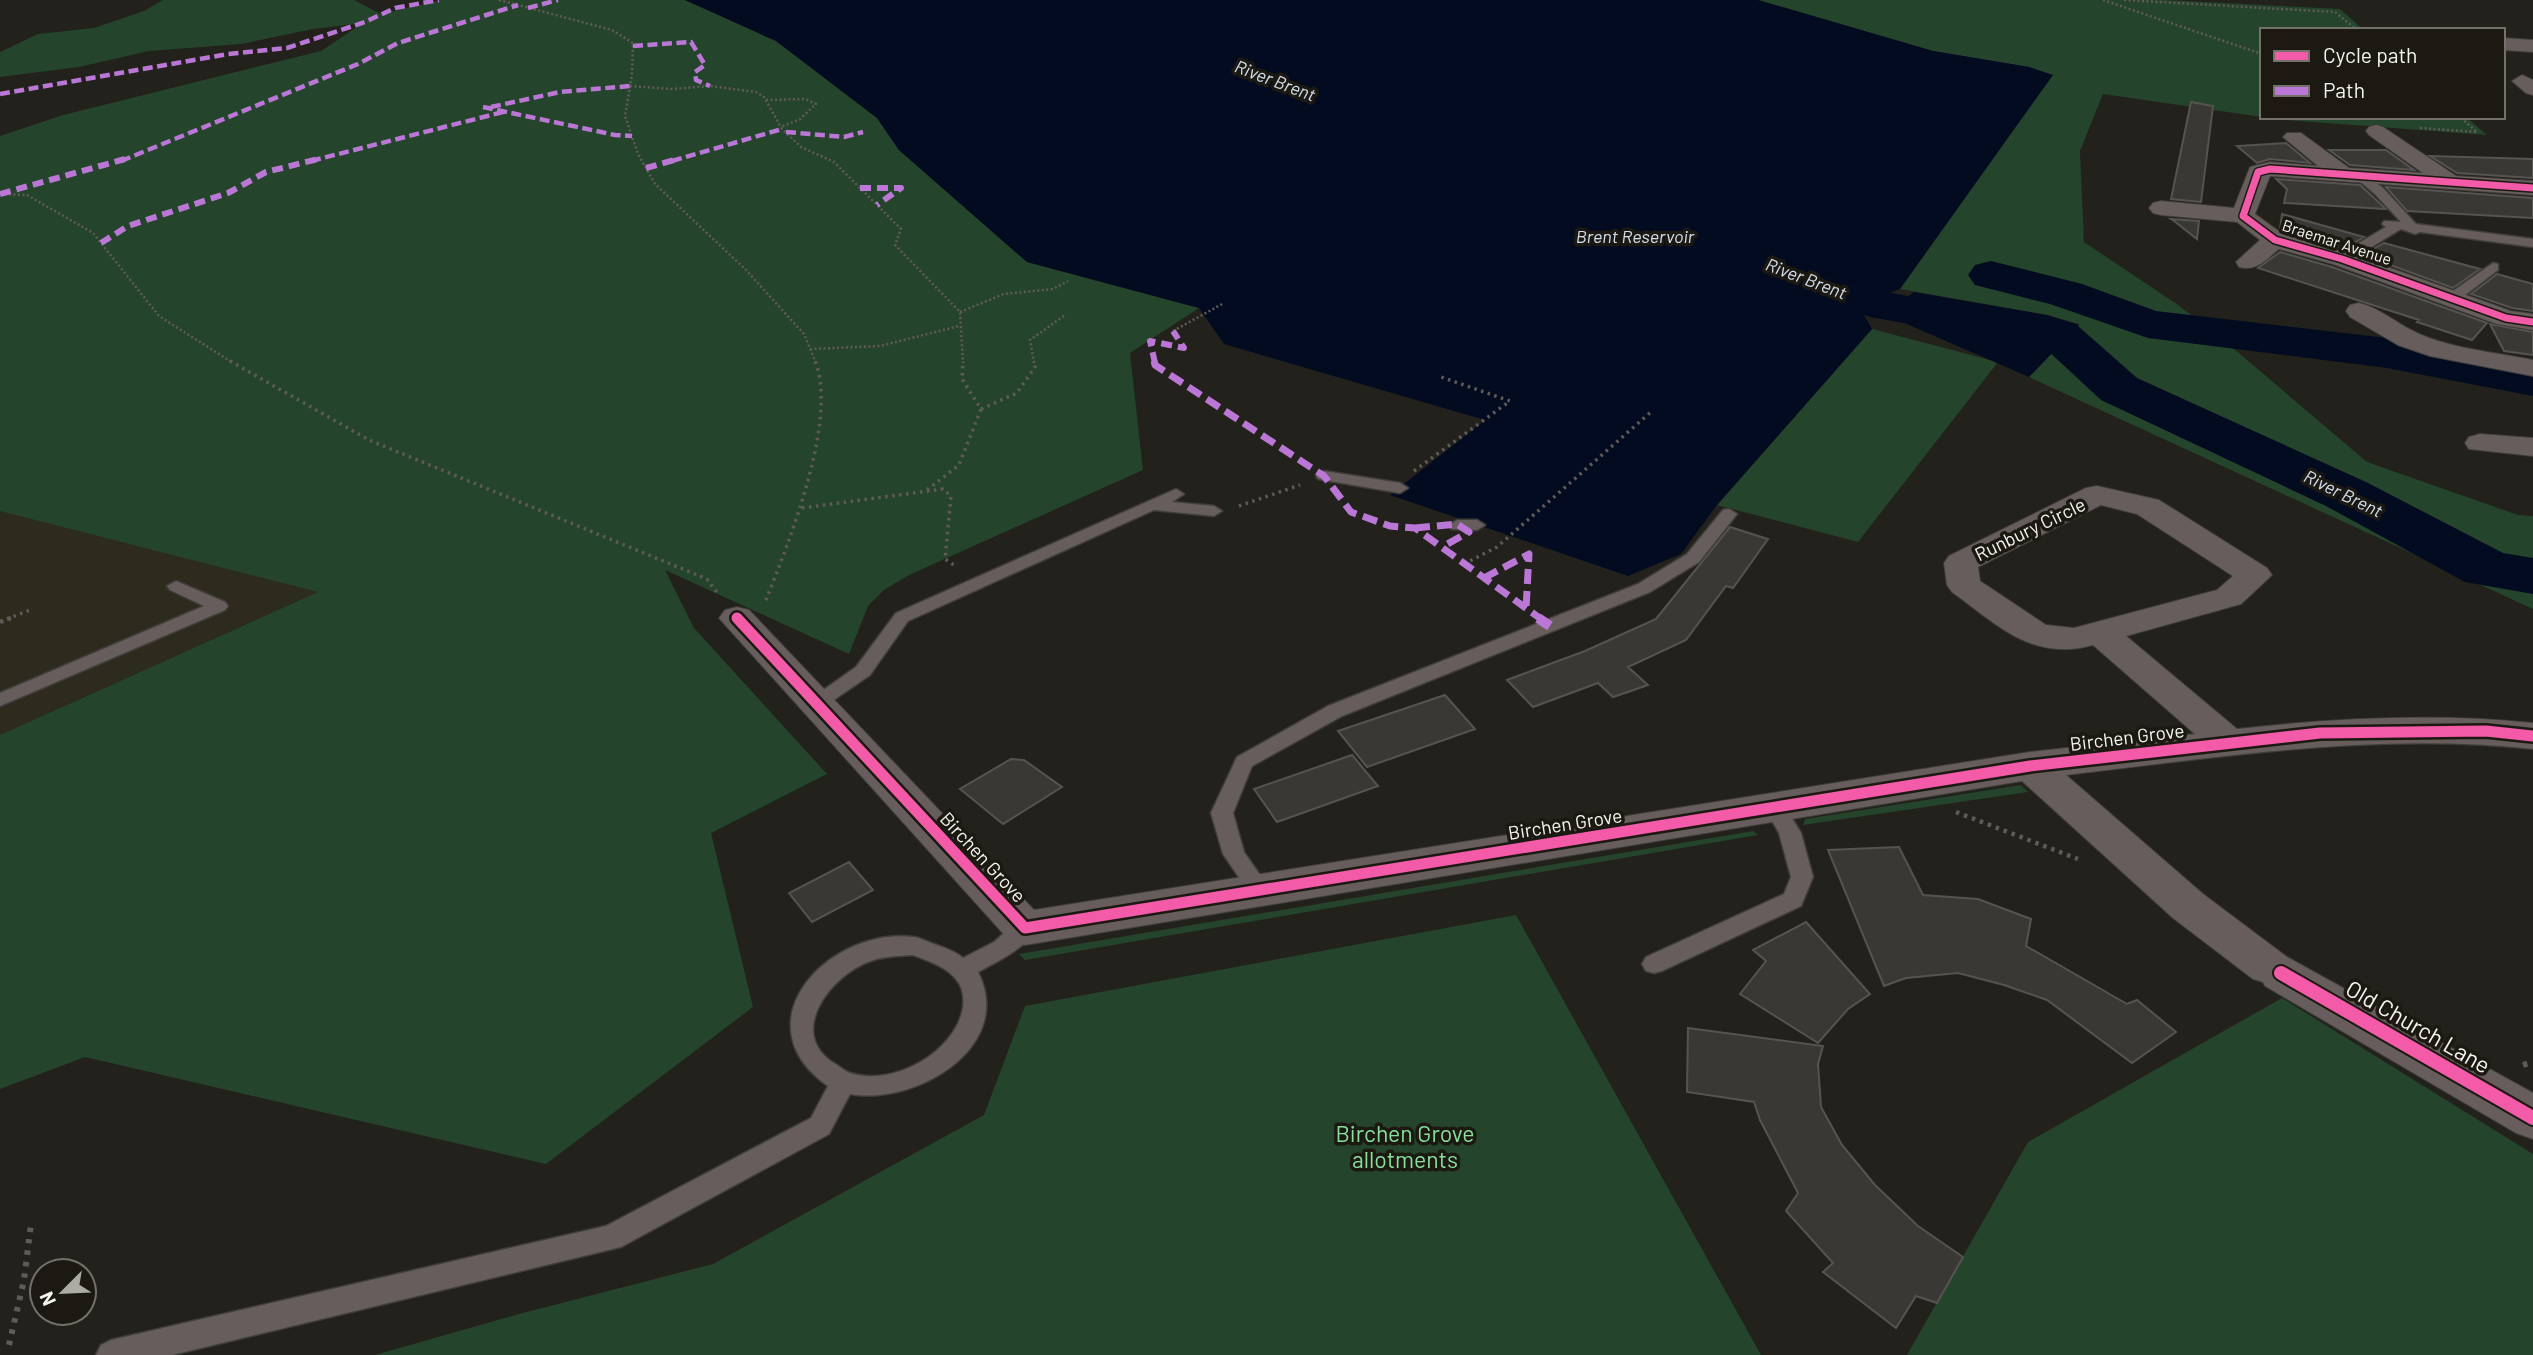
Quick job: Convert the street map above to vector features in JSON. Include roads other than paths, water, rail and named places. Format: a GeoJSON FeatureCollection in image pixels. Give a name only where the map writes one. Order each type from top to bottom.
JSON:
{"type":"FeatureCollection","features":[{"type":"Feature","properties":{"kind":"street"},"geometry":{"type":"LineString","coordinates":[[2505,44],[2533,46]]}},
{"type":"Feature","properties":{"kind":"street"},"geometry":{"type":"LineString","coordinates":[[2376,131],[2449,181]]}},
{"type":"Feature","properties":{"kind":"street"},"geometry":{"type":"LineString","coordinates":[[2294,137],[2352,175]]}},
{"type":"Feature","properties":{"kind":"street"},"geometry":{"type":"LineString","coordinates":[[2161,208],[2243,216],[2258,172],[2270,169],[2533,188]]}},
{"type":"Feature","properties":{"kind":"street","name":"Braemar Avenue"},"geometry":{"type":"LineString","coordinates":[[2243,216],[2275,240],[2342,259],[2506,318],[2533,322]]}},
{"type":"Feature","properties":{"kind":"street"},"geometry":{"type":"LineString","coordinates":[[2248,262],[2275,240]]}},
{"type":"Feature","properties":{"kind":"street"},"geometry":{"type":"LineString","coordinates":[[2359,311],[2408,339],[2440,350],[2533,368]]}},
{"type":"Feature","properties":{"kind":"street"},"geometry":{"type":"LineString","coordinates":[[2464,354],[2506,318]]}},
{"type":"Feature","properties":{"kind":"street"},"geometry":{"type":"LineString","coordinates":[[2480,443],[2533,447]]}},
{"type":"Feature","properties":{"kind":"street","name":"Runbury Circle"},"geometry":{"type":"LineString","coordinates":[[2097,495],[2148,507],[2255,575],[2229,597],[2101,633],[2074,639],[2037,635],[1964,584],[1961,563],[2097,495]]}},
{"type":"Feature","properties":{"kind":"street","name":"Birchen Grove"},"geometry":{"type":"LineString","coordinates":[[750,613],[815,703],[1025,928],[2030,766],[2320,733],[2486,731],[2533,736]]}},
{"type":"Feature","properties":{"kind":"street"},"geometry":{"type":"LineString","coordinates":[[2101,633],[2229,743]]}},
{"type":"Feature","properties":{"kind":"street","name":"Old Church Lane"},"geometry":{"type":"LineString","coordinates":[[2030,766],[2188,906],[2275,969],[2533,1118]]}},
{"type":"Feature","properties":{"kind":"lane"},"geometry":{"type":"LineString","coordinates":[[2352,175],[2379,191],[2415,230]]}},
{"type":"Feature","properties":{"kind":"lane"},"geometry":{"type":"LineString","coordinates":[[2342,259],[2394,225],[2415,230],[2533,243]]}},
{"type":"Feature","properties":{"kind":"lane"},"geometry":{"type":"LineString","coordinates":[[2451,299],[2493,267]]}},
{"type":"Feature","properties":{"kind":"lane"},"geometry":{"type":"LineString","coordinates":[[1324,475],[1396,487]]}},
{"type":"Feature","properties":{"kind":"lane"},"geometry":{"type":"LineString","coordinates":[[815,703],[863,671],[902,617],[1176,494]]}},
{"type":"Feature","properties":{"kind":"lane"},"geometry":{"type":"LineString","coordinates":[[1153,505],[1214,511]]}},
{"type":"Feature","properties":{"kind":"lane"},"geometry":{"type":"LineString","coordinates":[[1261,892],[1234,854],[1222,813],[1244,762],[1335,711],[1644,588],[1693,558],[1729,514]]}},
{"type":"Feature","properties":{"kind":"lane"},"geometry":{"type":"LineString","coordinates":[[1457,525],[1477,525]]}},
{"type":"Feature","properties":{"kind":"lane"},"geometry":{"type":"LineString","coordinates":[[0,700],[219,606],[176,586]]}},
{"type":"Feature","properties":{"kind":"lane"},"geometry":{"type":"LineString","coordinates":[[1654,964],[1793,900],[1802,877],[1790,833],[1775,807]]}},
{"type":"Feature","properties":{"kind":"lane"},"geometry":{"type":"LineString","coordinates":[[964,969],[1002,948],[1025,928]]}},
{"type":"Feature","properties":{"kind":"lane"},"geometry":{"type":"LineString","coordinates":[[914,946],[939,952],[964,969],[976,1000],[973,1021],[963,1042],[945,1060],[923,1074],[896,1083],[869,1086],[844,1082],[821,1070],[806,1053],[801,1031],[804,1009],[816,987],[836,968],[860,954],[887,947],[914,946]]}},
{"type":"Feature","properties":{"kind":"lane"},"geometry":{"type":"LineString","coordinates":[[110,1355],[611,1238],[820,1126],[844,1082]]}},
{"type":"Feature","properties":{"kind":"water","name":"Brent Reservoir"},"geometry":{"type":"Polygon","coordinates":[[[685,0],[1758,0],[1933,51],[2029,67],[2053,75],[1900,289],[1879,298],[1867,310],[1864,315],[1872,329],[1717,505],[1681,554],[1628,576],[1390,495],[1485,420],[1224,344],[1199,308],[1027,262],[899,150],[877,118],[776,41],[685,0]]]}},
{"type":"Feature","properties":{"kind":"water"},"geometry":{"type":"Polygon","coordinates":[[[1914,292],[2047,315],[2079,325],[2029,377],[1893,318],[1894,307],[1914,292]]]}},
{"type":"Feature","properties":{"kind":"waterway","name":"River Brent"},"geometry":{"type":"LineString","coordinates":[[1783,271],[1870,303],[2061,336],[2119,389],[2346,494],[2487,569],[2533,576]]}},
{"type":"Feature","properties":{"kind":"waterway"},"geometry":{"type":"LineString","coordinates":[[1991,275],[2066,294],[2148,324],[2387,353],[2533,381]]}},
{"type":"Feature","properties":{"kind":"park label","name":"Birchen Grove allotments"},"geometry":{"type":"Point","coordinates":[1405,1147]}}]}
